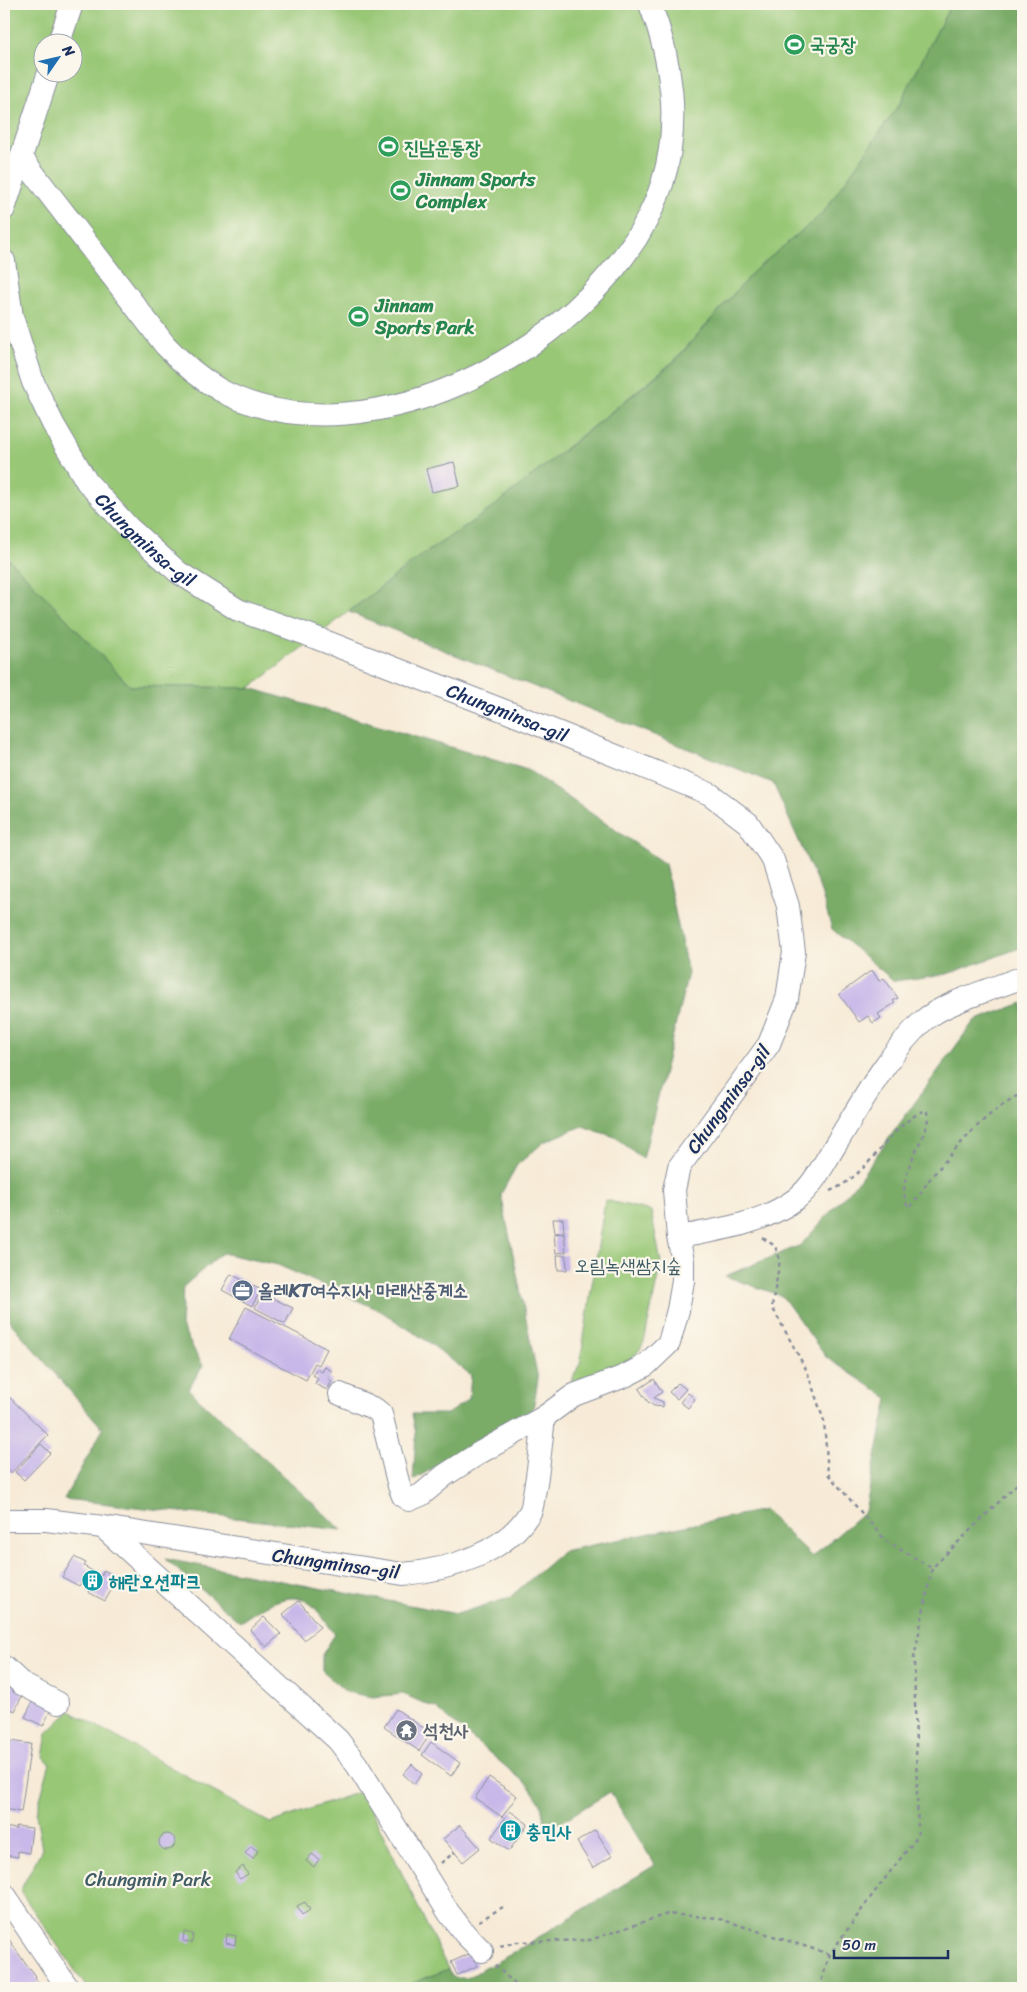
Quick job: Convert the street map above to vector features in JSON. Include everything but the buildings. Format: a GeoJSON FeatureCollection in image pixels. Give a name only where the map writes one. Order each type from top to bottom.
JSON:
{"type":"FeatureCollection","features":[{"type":"Feature","properties":{"kind":"street"},"geometry":{"type":"LineString","coordinates":[[62,32],[72,4]]}},
{"type":"Feature","properties":{"kind":"street"},"geometry":{"type":"LineString","coordinates":[[21,157],[165,345],[208,383],[222,391],[254,403],[304,414],[349,414],[401,403],[469,380],[522,350],[551,330],[576,310],[607,278],[636,238],[651,213],[662,183],[669,158],[672,127],[669,67],[662,37],[650,4]]}},
{"type":"Feature","properties":{"kind":"street"},"geometry":{"type":"LineString","coordinates":[[4,209],[46,82]]}},
{"type":"Feature","properties":{"kind":"street","name":"Chungminsa-gil"},"geometry":{"type":"LineString","coordinates":[[4,262],[12,317],[33,382],[53,424],[87,482],[129,528],[178,572],[238,610],[492,706],[710,794],[748,823],[773,860],[788,906],[794,952],[787,999],[769,1044],[679,1167],[674,1190],[678,1237],[684,1261],[683,1281],[678,1310],[669,1343],[646,1365],[625,1376],[574,1395],[544,1418],[538,1476],[531,1511],[504,1542],[468,1560],[435,1570],[403,1574],[102,1527],[46,1520],[4,1520]]}},
{"type":"Feature","properties":{"kind":"street"},"geometry":{"type":"LineString","coordinates":[[678,1237],[734,1227],[777,1210],[802,1193],[816,1177],[867,1094],[894,1055],[924,1020],[944,1008],[1023,977]]}},
{"type":"Feature","properties":{"kind":"street"},"geometry":{"type":"LineString","coordinates":[[340,1394],[375,1408],[382,1414],[399,1486],[403,1496],[409,1500],[421,1495],[446,1475],[481,1452],[544,1418]]}},
{"type":"Feature","properties":{"kind":"street"},"geometry":{"type":"LineString","coordinates":[[102,1527],[338,1740],[357,1765],[449,1913],[465,1934],[482,1951]]}},
{"type":"Feature","properties":{"kind":"street"},"geometry":{"type":"LineString","coordinates":[[4,1667],[22,1684],[58,1703]]}},
{"type":"Feature","properties":{"kind":"street"},"geometry":{"type":"LineString","coordinates":[[5,1898],[68,1988]]}},
{"type":"Feature","properties":{"kind":"path"},"geometry":{"type":"LineString","coordinates":[[802,1193],[824,1194],[846,1184],[862,1171],[902,1126],[918,1113],[926,1110],[928,1123],[908,1166],[904,1201],[909,1208],[920,1196],[932,1176],[970,1135],[997,1109],[1023,1093]]}},
{"type":"Feature","properties":{"kind":"path"},"geometry":{"type":"LineString","coordinates":[[755,1237],[763,1238],[775,1246],[780,1260],[772,1307],[807,1371],[824,1421],[828,1474],[886,1541],[932,1568]]}},
{"type":"Feature","properties":{"kind":"path"},"geometry":{"type":"LineString","coordinates":[[819,1988],[830,1954],[918,1836],[914,1658],[932,1568],[1023,1478]]}},
{"type":"Feature","properties":{"kind":"path"},"geometry":{"type":"LineString","coordinates":[[442,1862],[455,1852]]}},
{"type":"Feature","properties":{"kind":"path"},"geometry":{"type":"LineString","coordinates":[[479,1921],[504,1907]]}},
{"type":"Feature","properties":{"kind":"path"},"geometry":{"type":"LineString","coordinates":[[482,1951],[517,1942],[590,1940],[667,1914],[716,1918],[830,1954]]}},
{"type":"Feature","properties":{"kind":"path"},"geometry":{"type":"LineString","coordinates":[[482,1951],[519,1988]]}},
{"type":"Feature","properties":{"kind":"green space","name":"Jinnam Sports Park"},"geometry":{"type":"Polygon","coordinates":[[[4,4],[944,4],[948,10],[899,105],[823,213],[753,272],[675,360],[491,509],[418,558],[250,688],[130,686],[14,564],[4,556],[4,4]]]}},
{"type":"Feature","properties":{"kind":"green space"},"geometry":{"type":"Polygon","coordinates":[[[944,4],[1023,4],[1023,947],[947,974],[894,981],[832,929],[819,886],[773,783],[349,612],[418,558],[491,509],[675,361],[753,272],[823,213],[899,105],[948,10],[944,4]]]}},
{"type":"Feature","properties":{"kind":"green space"},"geometry":{"type":"Polygon","coordinates":[[[4,556],[14,564],[130,686],[250,688],[528,770],[665,864],[688,973],[643,1159],[615,1137],[582,1126],[544,1142],[517,1165],[501,1194],[538,1379],[533,1409],[413,1480],[416,1434],[412,1414],[447,1414],[469,1399],[471,1375],[427,1341],[379,1310],[278,1265],[222,1253],[183,1287],[181,1326],[203,1366],[188,1389],[342,1530],[64,1499],[103,1429],[4,1315],[4,556]]]}},
{"type":"Feature","properties":{"kind":"green space"},"geometry":{"type":"Polygon","coordinates":[[[1023,1003],[1023,1988],[401,1988],[448,1969],[454,1978],[467,1978],[513,1953],[655,1865],[610,1792],[546,1831],[541,1804],[529,1786],[437,1709],[403,1694],[373,1697],[346,1692],[322,1671],[322,1655],[335,1634],[316,1609],[305,1600],[295,1598],[275,1602],[256,1611],[240,1622],[165,1559],[457,1614],[509,1598],[563,1551],[764,1510],[812,1557],[865,1511],[888,1398],[826,1357],[782,1296],[725,1276],[801,1245],[858,1181],[974,1021],[1023,1003]]]}},
{"type":"Feature","properties":{"kind":"green space","name":"오림녹색쌈지숲"},"geometry":{"type":"Polygon","coordinates":[[[605,1200],[651,1211],[661,1263],[644,1342],[639,1351],[630,1359],[563,1391],[572,1380],[580,1363],[605,1200]]]}},
{"type":"Feature","properties":{"kind":"green space","name":"Chungmin Park"},"geometry":{"type":"Polygon","coordinates":[[[70,1711],[270,1823],[362,1791],[448,1969],[401,1988],[87,1988],[20,1891],[42,1849],[36,1814],[50,1763],[43,1757],[47,1733],[70,1711]]]}},
{"type":"Feature","properties":{"kind":"place","name":"국궁장"},"geometry":{"type":"Point","coordinates":[794,44]}},
{"type":"Feature","properties":{"kind":"place","name":"진남운동장"},"geometry":{"type":"Point","coordinates":[388,147]}},
{"type":"Feature","properties":{"kind":"place","name":"Jinnam Sports Complex"},"geometry":{"type":"Point","coordinates":[400,190]}},
{"type":"Feature","properties":{"kind":"place","name":"Jinnam Sports Park"},"geometry":{"type":"Point","coordinates":[359,316]}},
{"type":"Feature","properties":{"kind":"place","name":"올레KT여수지사 마래산중계소"},"geometry":{"type":"Point","coordinates":[242,1290]}},
{"type":"Feature","properties":{"kind":"place","name":"해란오션파크"},"geometry":{"type":"Point","coordinates":[93,1581]}},
{"type":"Feature","properties":{"kind":"place","name":"석천사"},"geometry":{"type":"Point","coordinates":[407,1730]}},
{"type":"Feature","properties":{"kind":"place","name":"충민사"},"geometry":{"type":"Point","coordinates":[510,1831]}}]}
